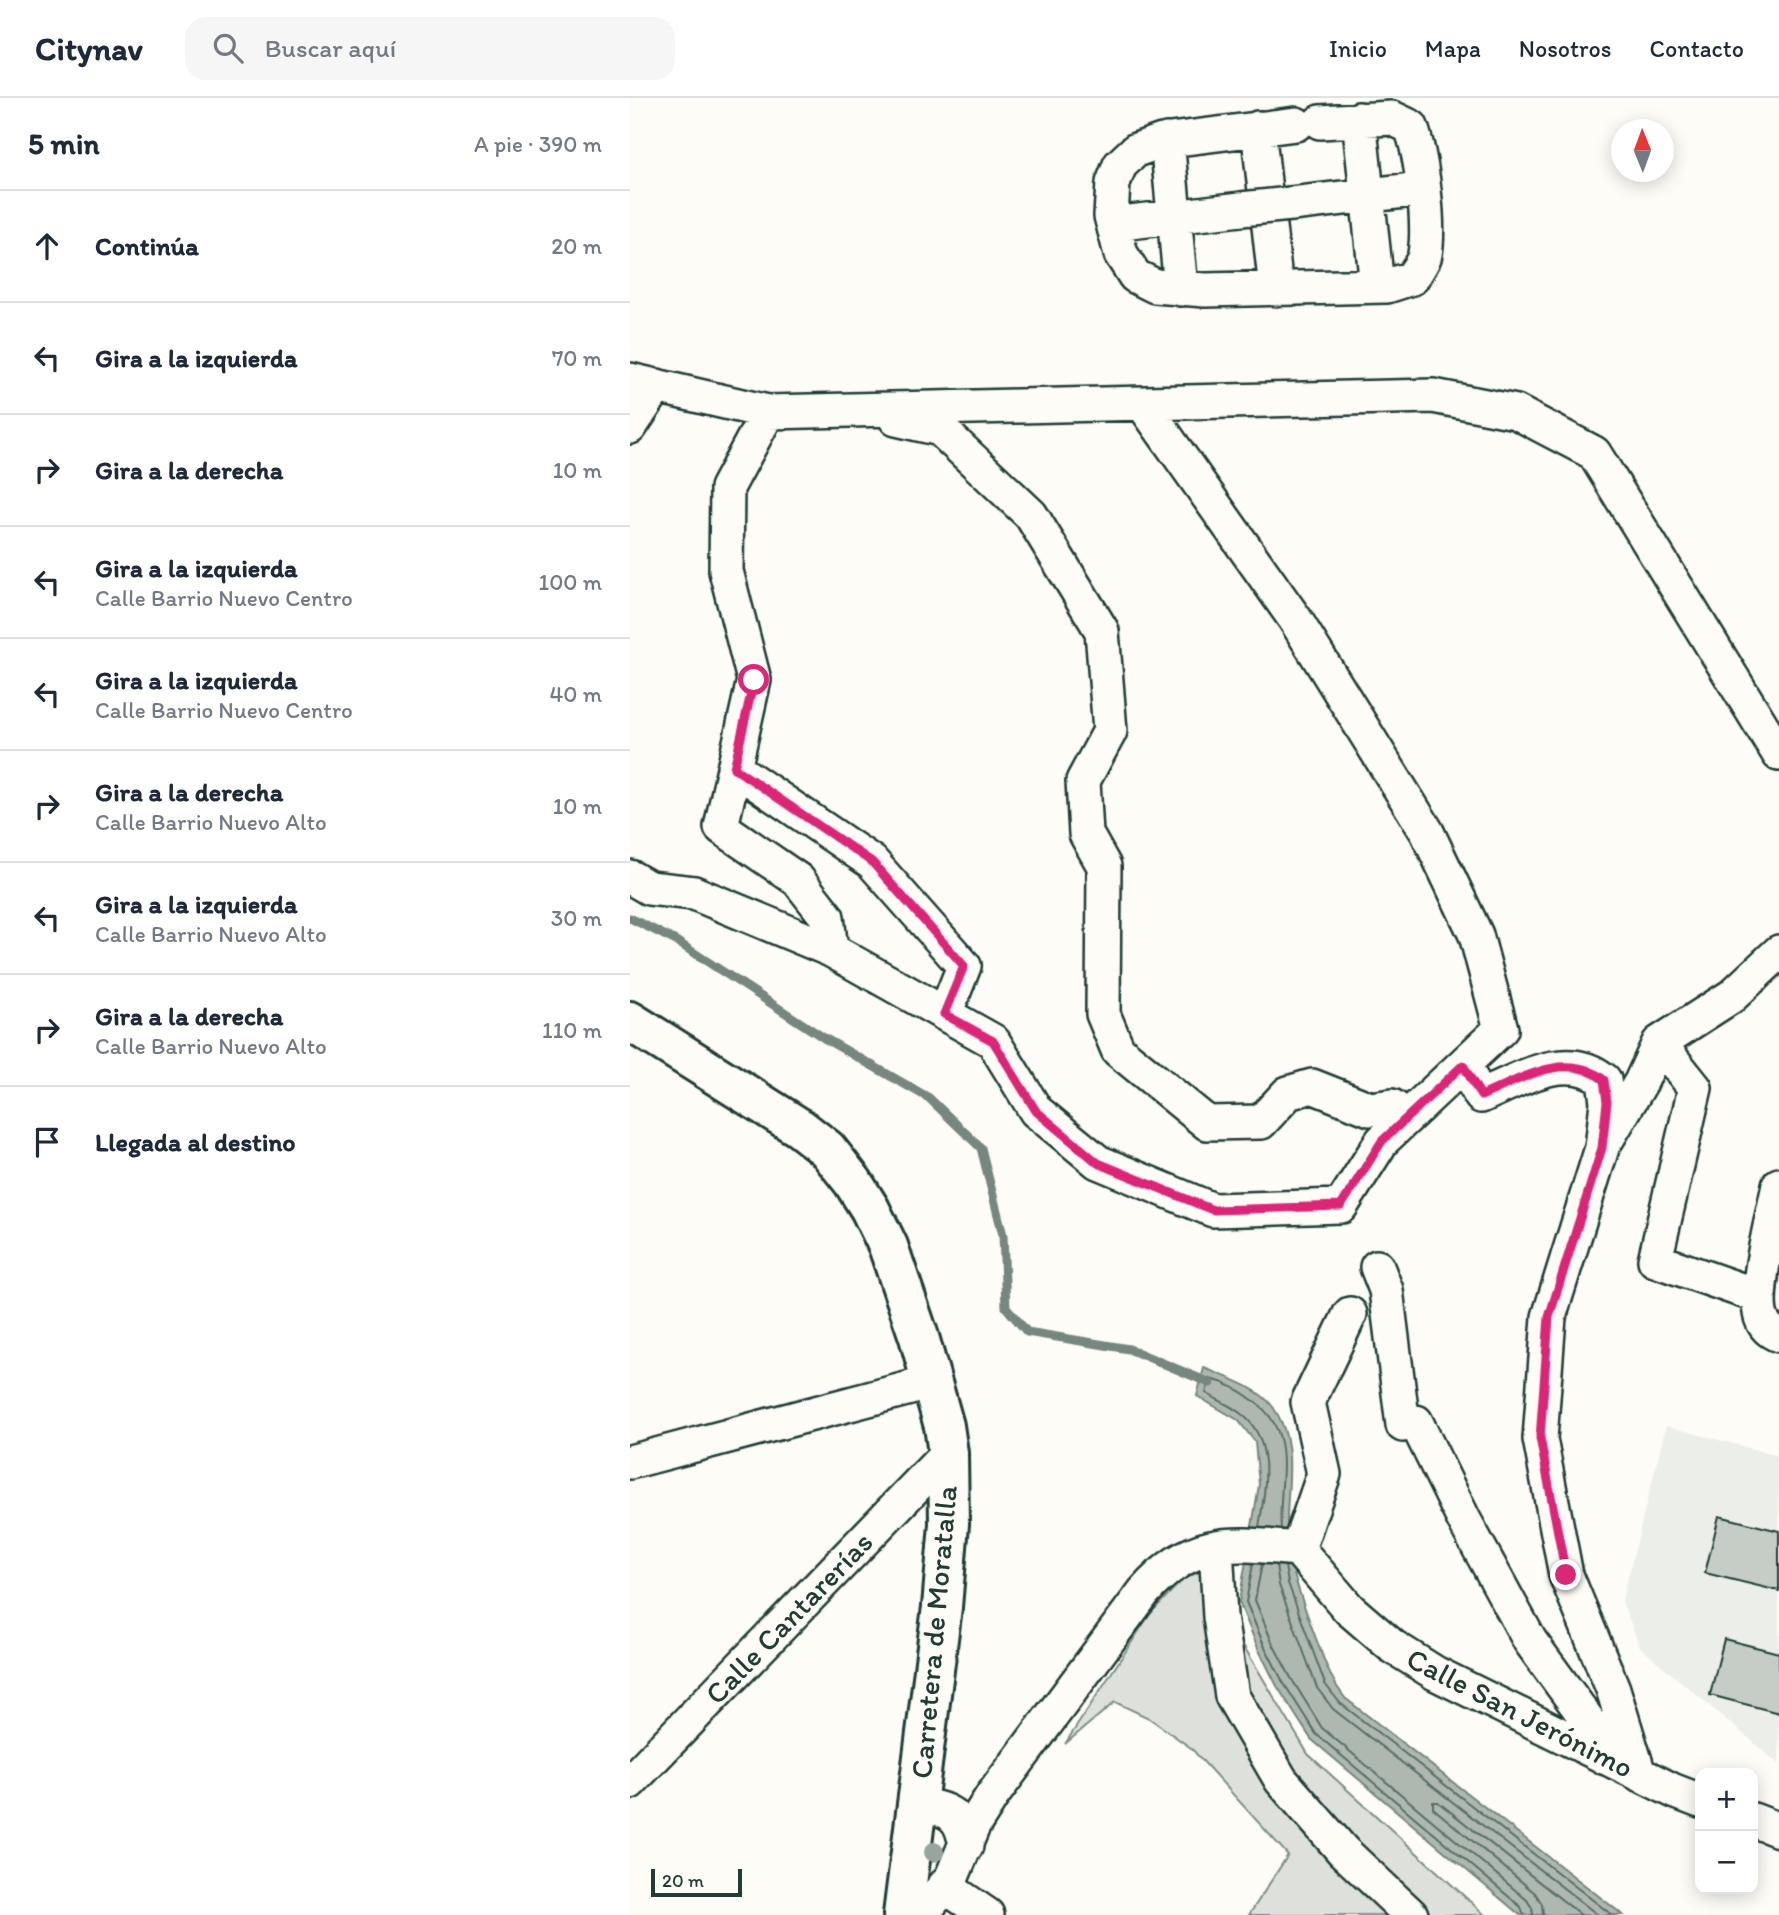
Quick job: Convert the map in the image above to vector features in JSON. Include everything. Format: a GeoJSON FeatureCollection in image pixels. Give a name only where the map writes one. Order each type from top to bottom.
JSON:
{"type":"FeatureCollection","features":[{"type":"Feature","properties":{"kind":"main road","name":"Carretera de Moratalla"},"geometry":{"type":"LineString","coordinates":[[630,1021],[800,1128],[827,1149],[870,1209],[888,1246],[933,1382],[948,1454],[947,1556],[927,1806],[911,1861],[903,1915]]}},
{"type":"Feature","properties":{"kind":"street"},"geometry":{"type":"LineString","coordinates":[[1392,118],[1411,127],[1418,145],[1427,229],[1425,257],[1412,278],[1387,286],[1181,289],[1155,286],[1135,276],[1121,254],[1113,224],[1113,183],[1120,165],[1136,150],[1167,140],[1359,119],[1392,118]]}},
{"type":"Feature","properties":{"kind":"street"},"geometry":{"type":"LineString","coordinates":[[1359,119],[1377,286]]}},
{"type":"Feature","properties":{"kind":"street"},"geometry":{"type":"LineString","coordinates":[[1258,128],[1276,289]]}},
{"type":"Feature","properties":{"kind":"street"},"geometry":{"type":"LineString","coordinates":[[1167,140],[1181,289]]}},
{"type":"Feature","properties":{"kind":"street"},"geometry":{"type":"LineString","coordinates":[[1113,224],[1422,189]]}},
{"type":"Feature","properties":{"kind":"street"},"geometry":{"type":"LineString","coordinates":[[630,427],[643,383],[768,412],[1433,396],[1517,412],[1594,453],[1779,754]]}},
{"type":"Feature","properties":{"kind":"street"},"geometry":{"type":"LineString","coordinates":[[630,877],[649,888],[694,893],[831,950],[993,1041],[1036,1111],[1098,1163],[1213,1210],[1341,1206],[1382,1141],[1501,1029],[1476,935],[1427,832],[1295,619],[1143,404]]}},
{"type":"Feature","properties":{"kind":"street"},"geometry":{"type":"LineString","coordinates":[[856,409],[940,429],[1031,515],[1102,631],[1110,731],[1083,781],[1086,834],[1104,866],[1103,1014],[1118,1050],[1208,1123],[1261,1122],[1289,1093],[1312,1086],[1370,1109],[1392,1106],[1407,1117]]}},
{"type":"Feature","properties":{"kind":"street"},"geometry":{"type":"LineString","coordinates":[[768,412],[727,488],[726,571],[754,680],[721,827],[798,880],[827,917],[831,950]]}},
{"type":"Feature","properties":{"kind":"street"},"geometry":{"type":"LineString","coordinates":[[734,768],[872,862],[964,966],[944,1014]]}},
{"type":"Feature","properties":{"kind":"street"},"geometry":{"type":"LineString","coordinates":[[1602,1148],[1641,1082],[1659,1043],[1732,996],[1779,952]]}},
{"type":"Feature","properties":{"kind":"street"},"geometry":{"type":"LineString","coordinates":[[1659,1043],[1695,1088],[1655,1260],[1758,1296]]}},
{"type":"Feature","properties":{"kind":"street"},"geometry":{"type":"LineString","coordinates":[[1463,1065],[1481,1096],[1546,1069],[1572,1065],[1593,1071],[1604,1080],[1607,1102],[1602,1148],[1549,1317],[1540,1438],[1566,1575],[1613,1689],[1639,1774]]}},
{"type":"Feature","properties":{"kind":"street"},"geometry":{"type":"LineString","coordinates":[[1779,1185],[1758,1296],[1761,1318],[1770,1332],[1779,1335]]}},
{"type":"Feature","properties":{"kind":"street"},"geometry":{"type":"LineString","coordinates":[[1377,1267],[1386,1290],[1404,1425],[1416,1422],[1464,1520],[1530,1641],[1592,1726],[1606,1758]]}},
{"type":"Feature","properties":{"kind":"street"},"geometry":{"type":"LineString","coordinates":[[921,1915],[946,1887],[973,1826],[992,1796],[1122,1620],[1160,1574],[1182,1557],[1232,1546],[1294,1549],[1324,1474],[1308,1402],[1350,1314]]}},
{"type":"Feature","properties":{"kind":"street"},"geometry":{"type":"LineString","coordinates":[[630,1462],[933,1382]]}},
{"type":"Feature","properties":{"kind":"street","name":"Calle Cantarerías"},"geometry":{"type":"LineString","coordinates":[[630,1782],[948,1454]]}},
{"type":"Feature","properties":{"kind":"street"},"geometry":{"type":"LineString","coordinates":[[1232,1546],[1220,1617],[1232,1696],[1281,1780],[1343,1851],[1411,1915]]}},
{"type":"Feature","properties":{"kind":"street","name":"Calle San Jerónimo"},"geometry":{"type":"LineString","coordinates":[[1294,1549],[1349,1609],[1392,1646],[1434,1673],[1695,1799]]}},
{"type":"Feature","properties":{"kind":"street"},"geometry":{"type":"LineString","coordinates":[[927,1806],[967,1804],[992,1796]]}},
{"type":"Feature","properties":{"kind":"street"},"geometry":{"type":"LineString","coordinates":[[927,1806],[954,1816],[964,1834],[966,1846]]}},
{"type":"Feature","properties":{"kind":"street"},"geometry":{"type":"LineString","coordinates":[[1758,1822],[1779,1830]]}},
{"type":"Feature","properties":{"kind":"street"},"geometry":{"type":"LineString","coordinates":[[911,1861],[911,1883],[916,1891],[924,1896],[932,1895],[946,1887]]}},
{"type":"Feature","properties":{"kind":"street"},"geometry":{"type":"LineString","coordinates":[[946,1887],[987,1915]]}},
{"type":"Feature","properties":{"kind":"shaded area"},"geometry":{"type":"Polygon","coordinates":[[[1666,1426],[1779,1456],[1779,1764],[1640,1647],[1622,1601],[1666,1426]]]}},
{"type":"Feature","properties":{"kind":"shaded area"},"geometry":{"type":"Polygon","coordinates":[[[1210,1567],[1243,1645],[1308,1754],[1485,1915],[1249,1915],[1288,1855],[1191,1748],[1149,1718],[1115,1702],[1065,1744],[1150,1614],[1183,1579],[1210,1567]]]}},
{"type":"Feature","properties":{"kind":"water"},"geometry":{"type":"Polygon","coordinates":[[[1204,1368],[1241,1383],[1259,1394],[1273,1407],[1281,1421],[1288,1449],[1287,1522],[1292,1566],[1324,1660],[1345,1698],[1623,1915],[1520,1915],[1311,1739],[1277,1686],[1239,1602],[1259,1485],[1255,1442],[1238,1420],[1197,1396],[1204,1368]]]}},
{"type":"Feature","properties":{"kind":"building"},"geometry":{"type":"Polygon","coordinates":[[[1719,1516],[1779,1531],[1779,1591],[1705,1573],[1719,1516]]]}},
{"type":"Feature","properties":{"kind":"building"},"geometry":{"type":"Polygon","coordinates":[[[1724,1639],[1779,1653],[1779,1713],[1710,1695],[1724,1639]]]}},
{"type":"Feature","properties":{"kind":"waterway"},"geometry":{"type":"LineString","coordinates":[[630,918],[676,941],[824,1038],[929,1098],[981,1148],[1003,1235],[1006,1307],[1027,1332],[1129,1349],[1210,1383]]}},
{"type":"Feature","properties":{"kind":"route"},"geometry":{"type":"LineString","coordinates":[[754,680],[734,768],[872,862],[964,966],[944,1014],[993,1041],[1036,1111],[1098,1163],[1213,1210],[1341,1206],[1382,1141],[1463,1065],[1481,1096],[1546,1069],[1572,1065],[1593,1071],[1604,1080],[1607,1102],[1602,1148],[1549,1317],[1540,1438],[1566,1575]]}}]}
